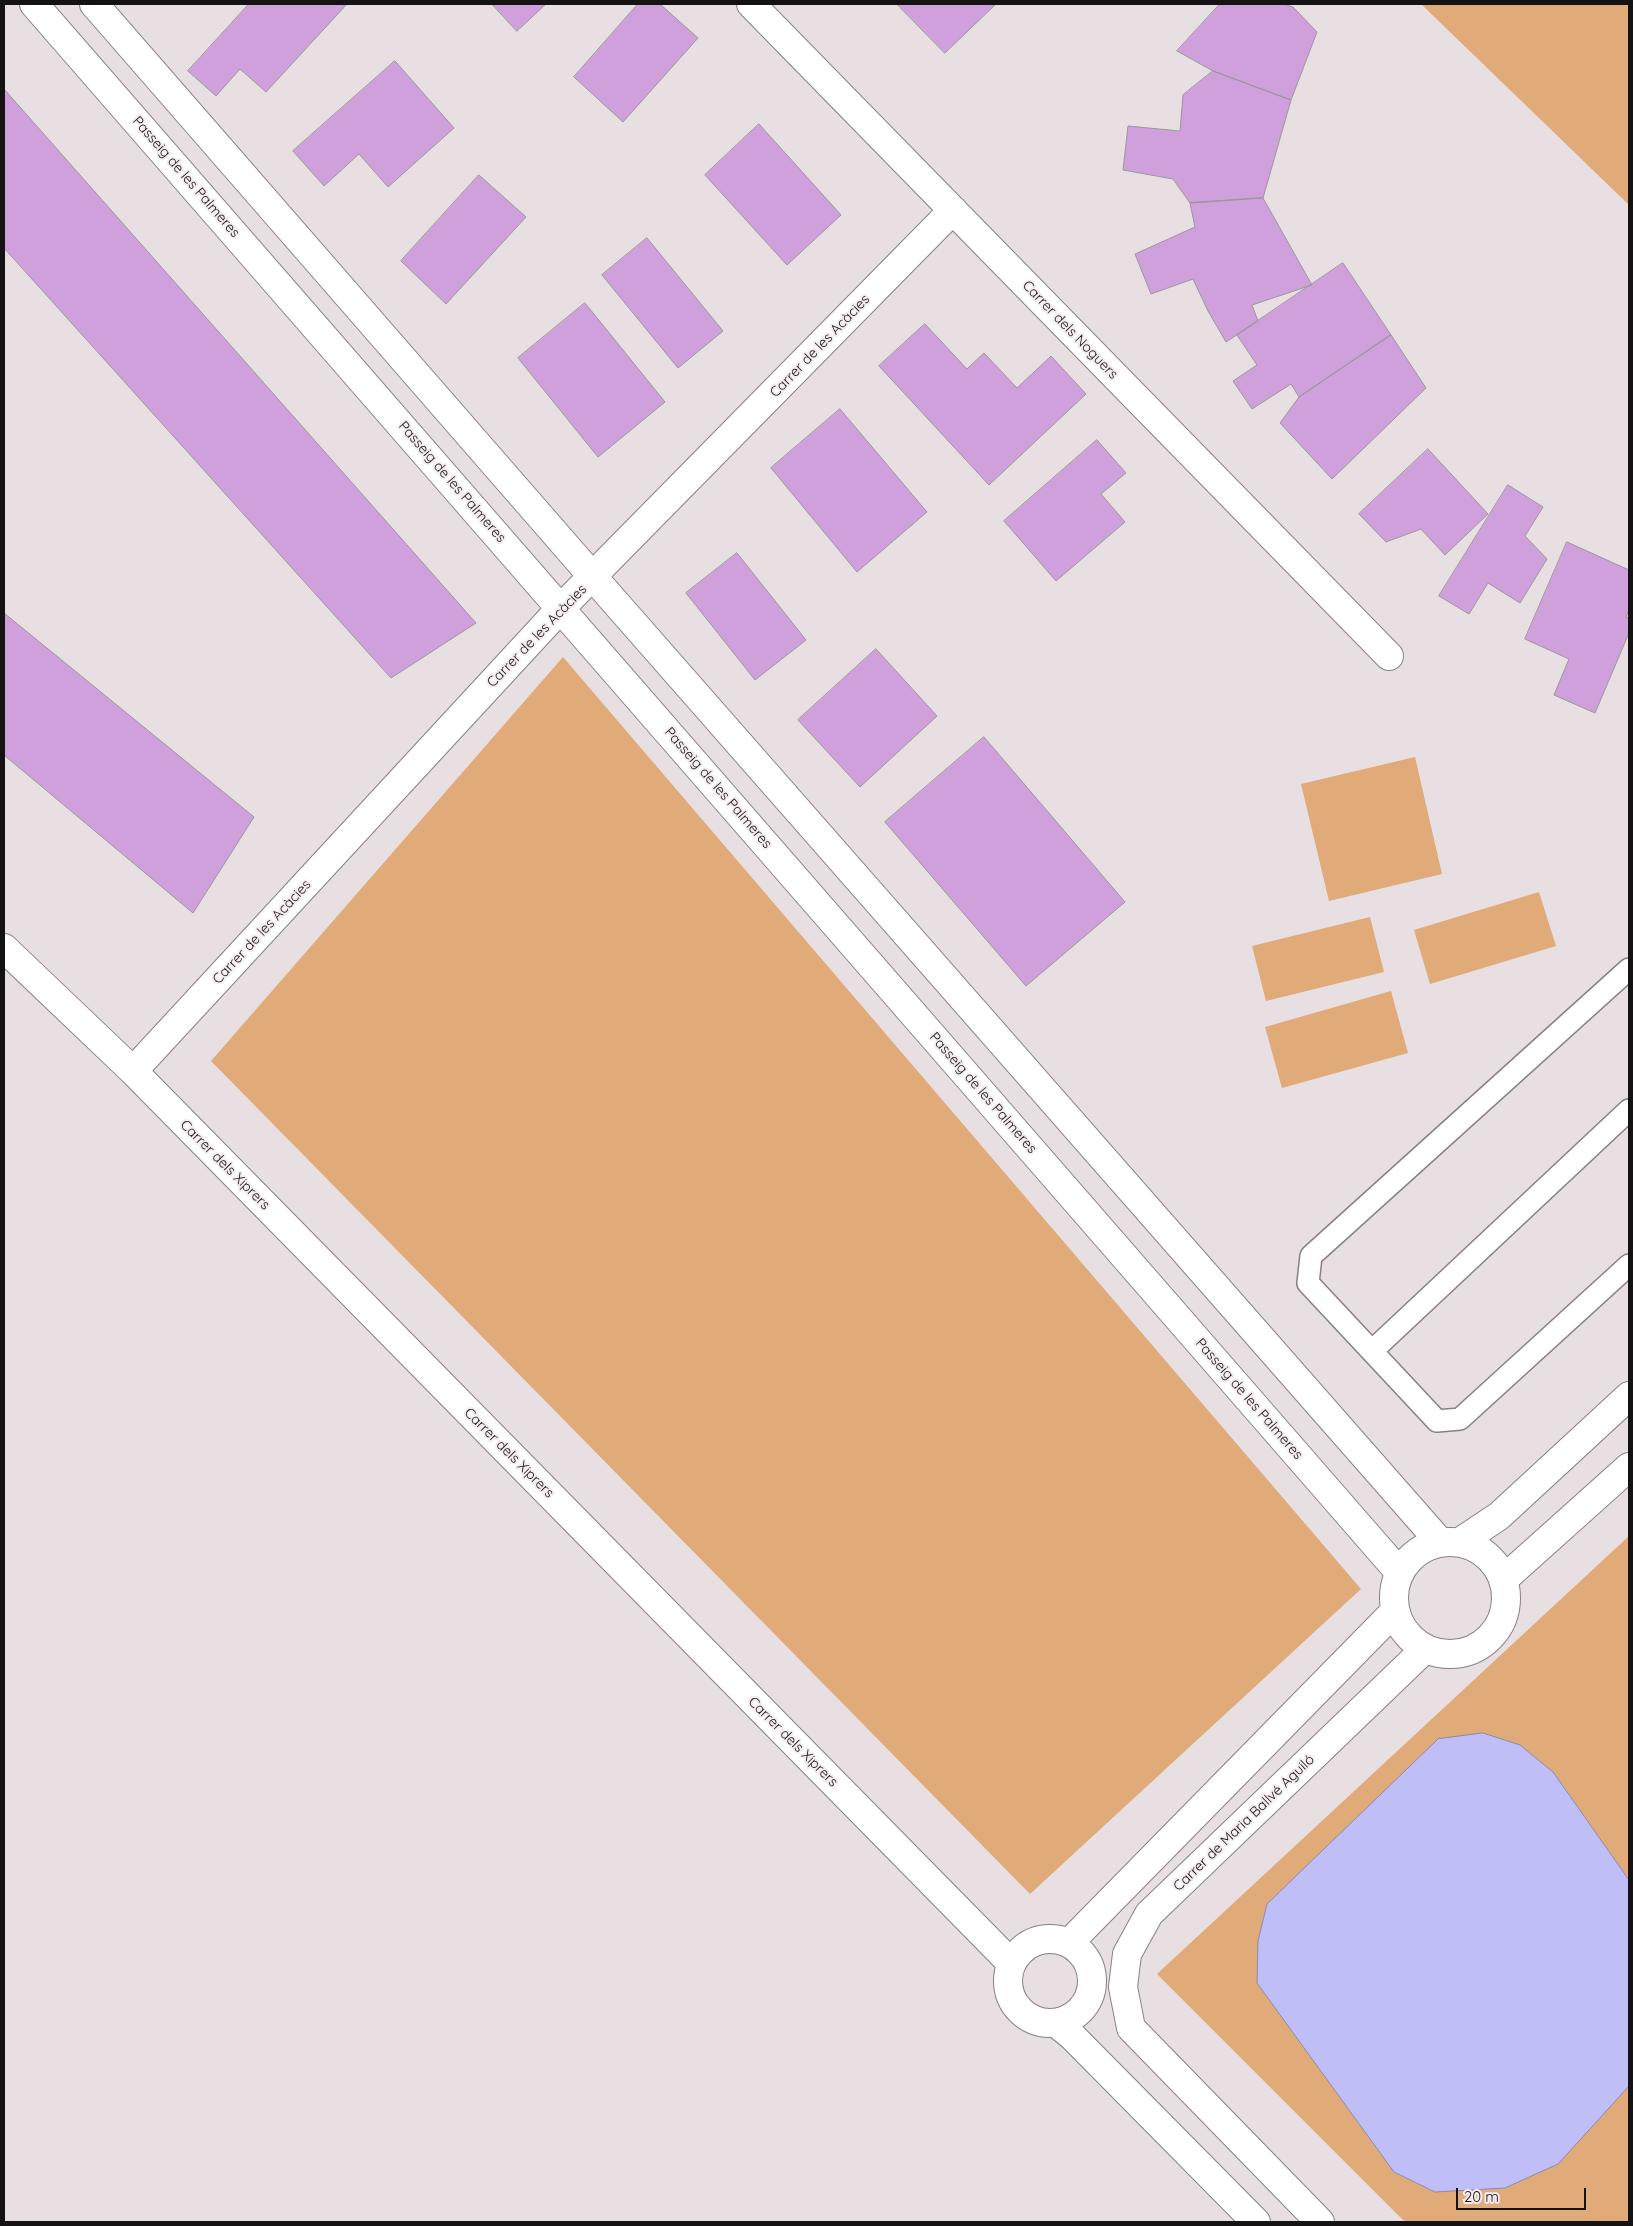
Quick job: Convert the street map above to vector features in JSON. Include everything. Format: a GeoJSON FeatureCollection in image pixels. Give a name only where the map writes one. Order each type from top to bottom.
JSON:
{"type":"FeatureCollection","features":[{"type":"Feature","properties":{"kind":"street","name":"Passeig de les Palmeres"},"geometry":{"type":"LineString","coordinates":[[34,4],[1400,1573]]}},
{"type":"Feature","properties":{"kind":"street"},"geometry":{"type":"LineString","coordinates":[[94,4],[594,577],[1450,1542],[1478,1549],[1494,1562],[1504,1579],[1507,1599],[1506,1609],[1499,1628],[1486,1643],[1464,1654],[1444,1655],[1426,1649],[1409,1638],[1395,1611],[1394,1591],[1400,1573],[1412,1557],[1428,1546],[1450,1542],[1498,1516],[1629,1396]]}},
{"type":"Feature","properties":{"kind":"street","name":"Carrer dels Noguers"},"geometry":{"type":"LineString","coordinates":[[751,4],[1389,656]]}},
{"type":"Feature","properties":{"kind":"street","name":"Carrer de les Acàcies"},"geometry":{"type":"LineString","coordinates":[[133,1071],[561,608],[594,577],[953,210]]}},
{"type":"Feature","properties":{"kind":"street","name":"Carrer dels Xiprers"},"geometry":{"type":"LineString","coordinates":[[4,948],[133,1071],[1011,1963]]}},
{"type":"Feature","properties":{"kind":"street"},"geometry":{"type":"LineString","coordinates":[[1504,1579],[1629,1467]]}},
{"type":"Feature","properties":{"kind":"street"},"geometry":{"type":"LineString","coordinates":[[1069,1943],[1395,1611]]}},
{"type":"Feature","properties":{"kind":"street","name":"Carrer de Maria Ballvé Aguiló"},"geometry":{"type":"LineString","coordinates":[[1131,2028],[1123,1987],[1127,1954],[1150,1914],[1426,1649]]}},
{"type":"Feature","properties":{"kind":"street"},"geometry":{"type":"LineString","coordinates":[[1092,1975],[1092,1991],[1082,2008],[1072,2018],[1056,2023],[1043,2023],[1026,2016],[1017,2008],[1010,1996],[1008,1981],[1011,1963],[1021,1949],[1039,1939],[1058,1939],[1069,1943],[1084,1955],[1092,1975],[1108,2001],[1131,2028],[1320,2222]]}},
{"type":"Feature","properties":{"kind":"street"},"geometry":{"type":"LineString","coordinates":[[1056,2023],[1072,2036],[1256,2222]]}},
{"type":"Feature","properties":{"kind":"lane"},"geometry":{"type":"LineString","coordinates":[[1629,969],[1311,1256],[1308,1283],[1437,1421],[1460,1420],[1629,1265]]}},
{"type":"Feature","properties":{"kind":"lane"},"geometry":{"type":"LineString","coordinates":[[1372,1351],[1629,1110]]}},
{"type":"Feature","properties":{"kind":"shaded area"},"geometry":{"type":"Polygon","coordinates":[[[1421,4],[1629,4],[1629,205],[1421,4]]]}},
{"type":"Feature","properties":{"kind":"shaded area"},"geometry":{"type":"Polygon","coordinates":[[[563,657],[1361,1589],[1030,1894],[211,1061],[563,657]]]}},
{"type":"Feature","properties":{"kind":"shaded area"},"geometry":{"type":"Polygon","coordinates":[[[1415,757],[1442,874],[1329,901],[1301,784],[1415,757]]]}},
{"type":"Feature","properties":{"kind":"shaded area"},"geometry":{"type":"Polygon","coordinates":[[[1539,892],[1556,946],[1430,984],[1414,930],[1539,892]]]}},
{"type":"Feature","properties":{"kind":"shaded area"},"geometry":{"type":"Polygon","coordinates":[[[1370,917],[1384,972],[1266,1001],[1252,946],[1370,917]]]}},
{"type":"Feature","properties":{"kind":"shaded area"},"geometry":{"type":"Polygon","coordinates":[[[1391,991],[1408,1053],[1282,1088],[1265,1027],[1391,991]]]}},
{"type":"Feature","properties":{"kind":"shaded area"},"geometry":{"type":"Polygon","coordinates":[[[1629,1536],[1629,2222],[1405,2222],[1157,1974],[1629,1536]]]}},
{"type":"Feature","properties":{"kind":"water"},"geometry":{"type":"Polygon","coordinates":[[[1483,1733],[1520,1745],[1553,1772],[1629,1880],[1629,2086],[1558,2164],[1505,2188],[1435,2192],[1394,2172],[1257,1983],[1258,1941],[1267,1904],[1438,1739],[1483,1733]]]}},
{"type":"Feature","properties":{"kind":"building"},"geometry":{"type":"Polygon","coordinates":[[[249,4],[347,4],[266,92],[240,69],[216,96],[188,71],[249,4]]]}},
{"type":"Feature","properties":{"kind":"building"},"geometry":{"type":"Polygon","coordinates":[[[492,4],[546,4],[517,31],[492,4]]]}},
{"type":"Feature","properties":{"kind":"building"},"geometry":{"type":"Polygon","coordinates":[[[638,4],[660,4],[698,38],[623,122],[574,77],[638,4]]]}},
{"type":"Feature","properties":{"kind":"building"},"geometry":{"type":"Polygon","coordinates":[[[897,4],[996,4],[945,53],[897,4]]]}},
{"type":"Feature","properties":{"kind":"building"},"geometry":{"type":"Polygon","coordinates":[[[1220,4],[1284,4],[1293,7],[1317,32],[1291,100],[1213,71],[1177,51],[1220,4]]]}},
{"type":"Feature","properties":{"kind":"building"},"geometry":{"type":"Polygon","coordinates":[[[395,61],[454,128],[388,187],[359,154],[324,186],[293,151],[395,61]]]}},
{"type":"Feature","properties":{"kind":"building"},"geometry":{"type":"Polygon","coordinates":[[[1213,71],[1291,100],[1263,198],[1190,203],[1173,179],[1123,170],[1128,126],[1180,131],[1183,95],[1213,71]]]}},
{"type":"Feature","properties":{"kind":"building"},"geometry":{"type":"Polygon","coordinates":[[[4,89],[476,623],[391,678],[4,248],[4,89]]]}},
{"type":"Feature","properties":{"kind":"building"},"geometry":{"type":"Polygon","coordinates":[[[759,124],[841,215],[787,265],[705,175],[759,124]]]}},
{"type":"Feature","properties":{"kind":"building"},"geometry":{"type":"Polygon","coordinates":[[[479,175],[526,217],[446,304],[401,261],[479,175]]]}},
{"type":"Feature","properties":{"kind":"building"},"geometry":{"type":"Polygon","coordinates":[[[1263,198],[1312,285],[1252,305],[1258,321],[1226,342],[1208,311],[1193,279],[1151,294],[1135,254],[1195,227],[1190,203],[1263,198]]]}},
{"type":"Feature","properties":{"kind":"building"},"geometry":{"type":"Polygon","coordinates":[[[647,238],[723,331],[678,368],[602,275],[647,238]]]}},
{"type":"Feature","properties":{"kind":"building"},"geometry":{"type":"Polygon","coordinates":[[[1343,263],[1391,335],[1299,397],[1291,384],[1252,409],[1233,381],[1257,365],[1237,335],[1343,263]]]}},
{"type":"Feature","properties":{"kind":"building"},"geometry":{"type":"Polygon","coordinates":[[[585,303],[665,402],[598,457],[518,358],[585,303]]]}},
{"type":"Feature","properties":{"kind":"building"},"geometry":{"type":"Polygon","coordinates":[[[925,324],[967,369],[984,353],[1017,388],[1051,356],[1086,394],[989,485],[879,366],[925,324]]]}},
{"type":"Feature","properties":{"kind":"building"},"geometry":{"type":"Polygon","coordinates":[[[1391,335],[1426,388],[1332,479],[1280,423],[1299,397],[1391,335]]]}},
{"type":"Feature","properties":{"kind":"building"},"geometry":{"type":"Polygon","coordinates":[[[840,409],[927,512],[857,572],[771,468],[840,409]]]}},
{"type":"Feature","properties":{"kind":"building"},"geometry":{"type":"Polygon","coordinates":[[[1097,440],[1126,473],[1101,494],[1125,522],[1056,581],[1004,521],[1097,440]]]}},
{"type":"Feature","properties":{"kind":"building"},"geometry":{"type":"Polygon","coordinates":[[[1428,449],[1488,514],[1445,555],[1421,529],[1386,542],[1359,514],[1428,449]]]}},
{"type":"Feature","properties":{"kind":"building"},"geometry":{"type":"Polygon","coordinates":[[[1508,485],[1543,507],[1525,536],[1547,559],[1520,603],[1488,583],[1469,614],[1439,596],[1508,485]]]}},
{"type":"Feature","properties":{"kind":"building"},"geometry":{"type":"Polygon","coordinates":[[[1567,542],[1629,570],[1629,610],[1626,617],[1629,618],[1629,633],[1595,713],[1554,695],[1569,659],[1525,639],[1567,542]]]}},
{"type":"Feature","properties":{"kind":"building"},"geometry":{"type":"Polygon","coordinates":[[[737,553],[806,640],[755,680],[686,593],[737,553]]]}},
{"type":"Feature","properties":{"kind":"building"},"geometry":{"type":"Polygon","coordinates":[[[4,613],[254,817],[193,913],[4,755],[4,613]]]}},
{"type":"Feature","properties":{"kind":"building"},"geometry":{"type":"Polygon","coordinates":[[[876,649],[937,716],[860,787],[798,720],[876,649]]]}},
{"type":"Feature","properties":{"kind":"building"},"geometry":{"type":"Polygon","coordinates":[[[984,737],[1125,902],[1026,986],[885,822],[984,737]]]}}]}
